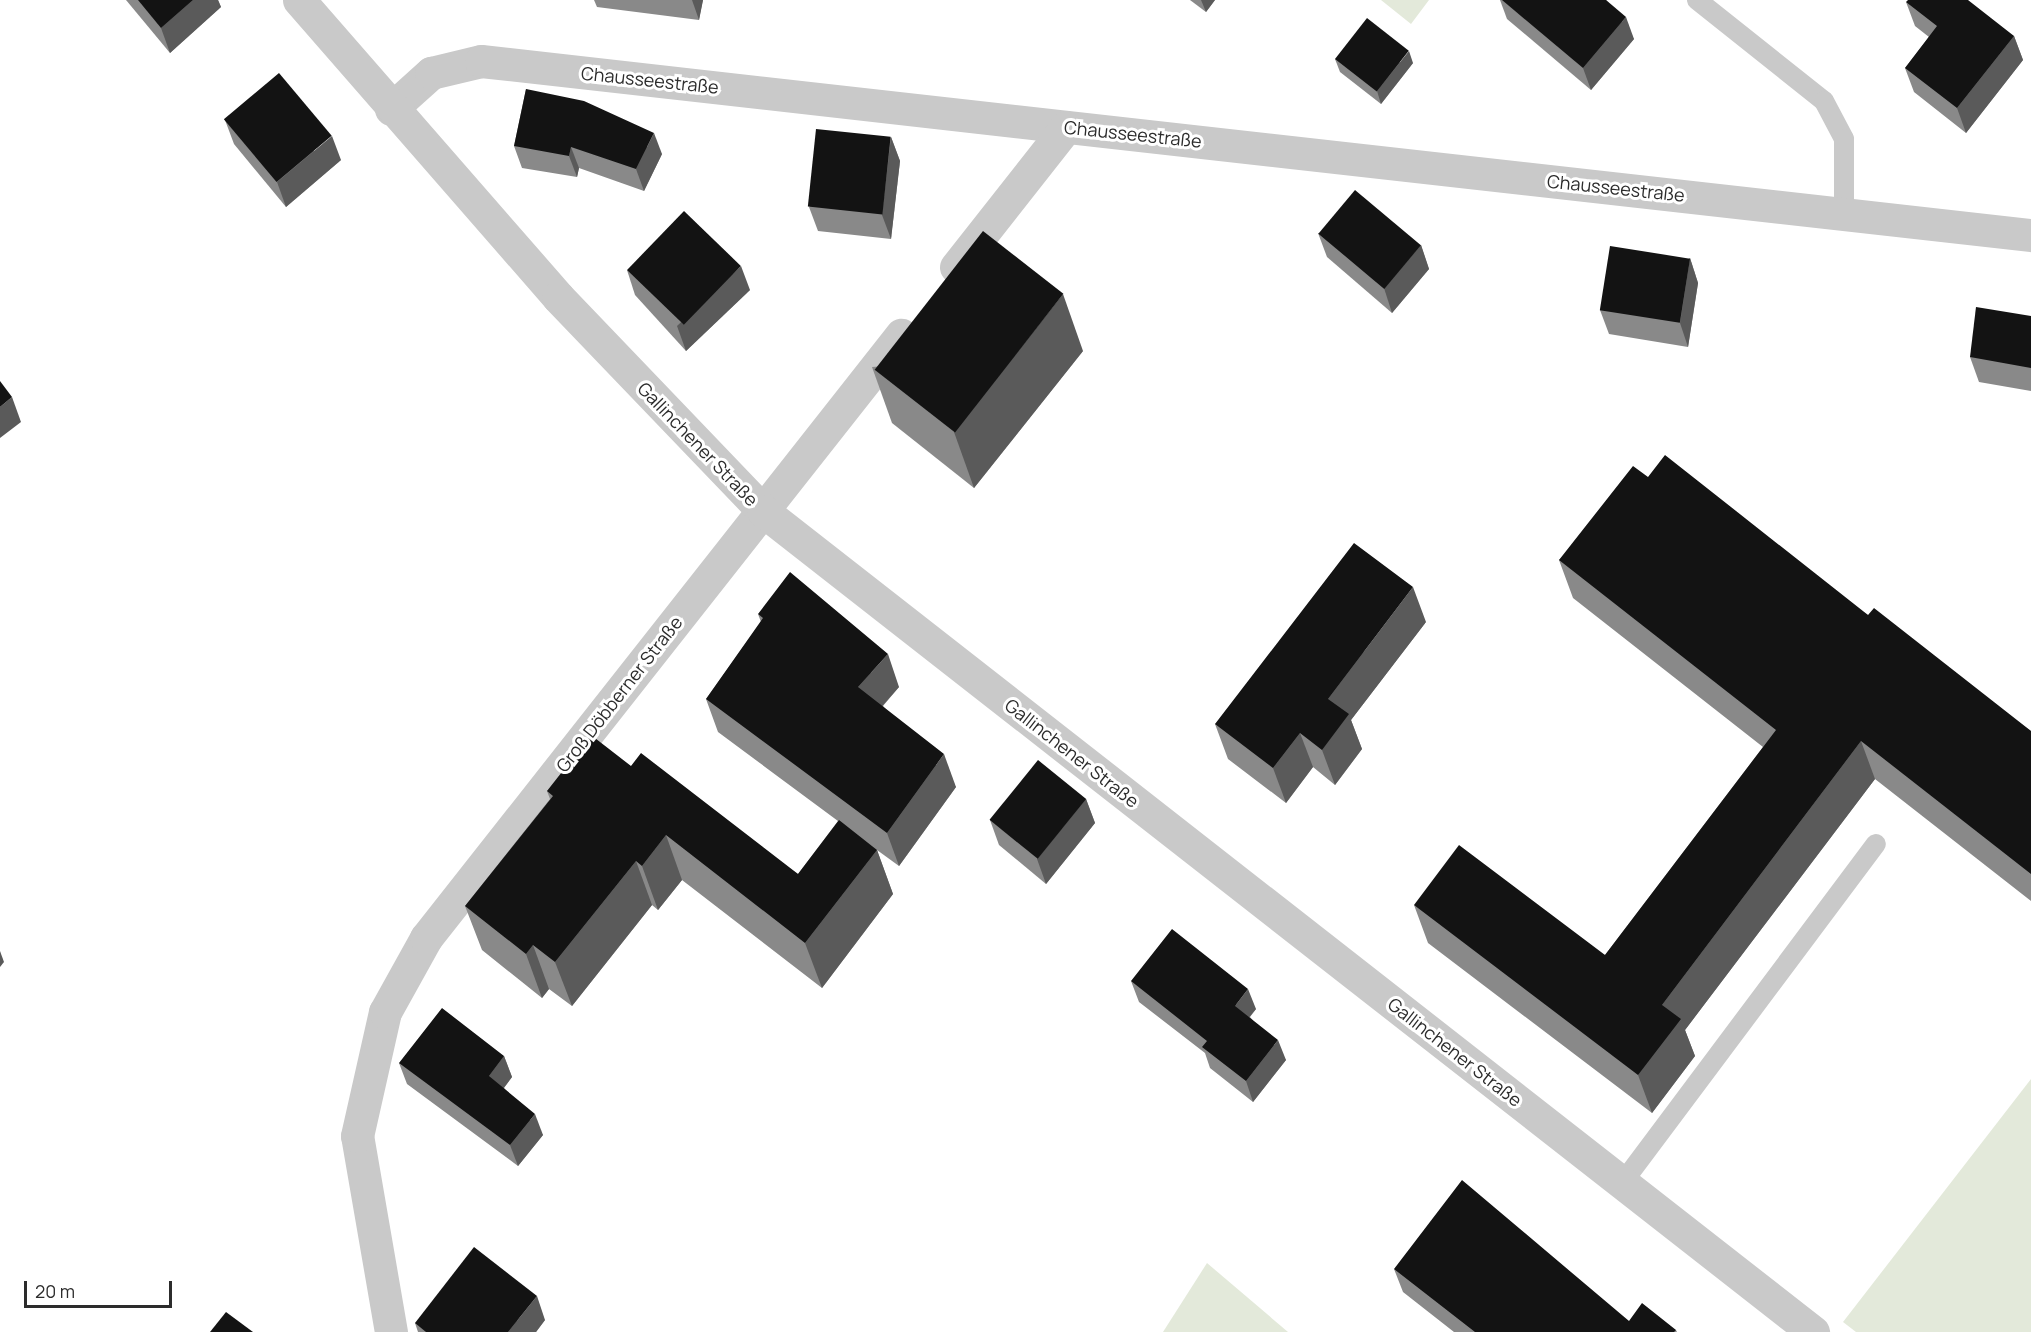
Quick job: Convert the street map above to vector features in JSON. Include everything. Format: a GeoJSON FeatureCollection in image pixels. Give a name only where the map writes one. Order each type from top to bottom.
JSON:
{"type":"FeatureCollection","features":[{"type":"Feature","properties":{"kind":"street"},"geometry":{"type":"LineString","coordinates":[[299,0],[391,109]]}},
{"type":"Feature","properties":{"kind":"street","name":"Chausseestraße"},"geometry":{"type":"LineString","coordinates":[[391,109],[431,73],[481,61],[2031,236]]}},
{"type":"Feature","properties":{"kind":"street","name":"Gallinchener Straße"},"geometry":{"type":"LineString","coordinates":[[391,109],[558,297],[763,511],[1813,1332]]}},
{"type":"Feature","properties":{"kind":"street","name":"Groß Döbberner Straße"},"geometry":{"type":"LineString","coordinates":[[391,1332],[357,1136],[385,1012],[426,938],[1066,127]]}},
{"type":"Feature","properties":{"kind":"lane"},"geometry":{"type":"LineString","coordinates":[[1697,0],[1824,101],[1844,139],[1844,214]]}},
{"type":"Feature","properties":{"kind":"lane"},"geometry":{"type":"LineString","coordinates":[[1623,1182],[1876,844]]}},
{"type":"Feature","properties":{"kind":"green space"},"geometry":{"type":"Polygon","coordinates":[[[1381,0],[1429,0],[1411,24],[1381,0]]]}},
{"type":"Feature","properties":{"kind":"green space"},"geometry":{"type":"Polygon","coordinates":[[[2031,1079],[2031,1332],[1856,1332],[1843,1322],[2031,1079]]]}},
{"type":"Feature","properties":{"kind":"green space"},"geometry":{"type":"Polygon","coordinates":[[[1207,1263],[1288,1332],[1163,1332],[1207,1263]]]}},
{"type":"Feature","properties":{"kind":"building"},"geometry":{"type":"Polygon","coordinates":[[[138,0],[193,0],[161,28],[138,0]]]}},
{"type":"Feature","properties":{"kind":"building"},"geometry":{"type":"Polygon","coordinates":[[[1502,0],[1606,0],[1626,17],[1583,68],[1502,0]]]}},
{"type":"Feature","properties":{"kind":"building"},"geometry":{"type":"Polygon","coordinates":[[[1908,0],[1968,0],[2014,36],[1957,108],[1905,68],[1937,26],[1906,2],[1908,0]]]}},
{"type":"Feature","properties":{"kind":"building"},"geometry":{"type":"Polygon","coordinates":[[[1367,18],[1409,51],[1377,92],[1335,59],[1367,18]]]}},
{"type":"Feature","properties":{"kind":"building"},"geometry":{"type":"Polygon","coordinates":[[[279,73],[332,136],[277,182],[224,119],[279,73]]]}},
{"type":"Feature","properties":{"kind":"building"},"geometry":{"type":"Polygon","coordinates":[[[526,89],[584,101],[654,133],[636,169],[571,147],[569,156],[514,146],[526,89]]]}},
{"type":"Feature","properties":{"kind":"building"},"geometry":{"type":"Polygon","coordinates":[[[816,129],[891,137],[882,214],[808,207],[816,129]]]}},
{"type":"Feature","properties":{"kind":"building"},"geometry":{"type":"Polygon","coordinates":[[[1355,190],[1421,245],[1384,289],[1318,234],[1355,190]]]}},
{"type":"Feature","properties":{"kind":"building"},"geometry":{"type":"Polygon","coordinates":[[[684,211],[741,266],[684,325],[627,270],[684,211]]]}},
{"type":"Feature","properties":{"kind":"building"},"geometry":{"type":"Polygon","coordinates":[[[983,231],[1063,294],[955,432],[875,370],[983,231]]]}},
{"type":"Feature","properties":{"kind":"building"},"geometry":{"type":"Polygon","coordinates":[[[1610,246],[1690,259],[1680,323],[1600,310],[1610,246]]]}},
{"type":"Feature","properties":{"kind":"building"},"geometry":{"type":"Polygon","coordinates":[[[1976,307],[2031,316],[2031,368],[1970,357],[1976,307]]]}},
{"type":"Feature","properties":{"kind":"building"},"geometry":{"type":"Polygon","coordinates":[[[0,381],[12,397],[0,407],[0,381]]]}},
{"type":"Feature","properties":{"kind":"building"},"geometry":{"type":"Polygon","coordinates":[[[1665,455],[1868,615],[1874,608],[2031,731],[2031,874],[1861,741],[1662,1005],[1681,1019],[1638,1075],[1414,905],[1459,845],[1605,955],[1776,730],[1559,560],[1633,466],[1648,477],[1665,455]]]}},
{"type":"Feature","properties":{"kind":"building"},"geometry":{"type":"Polygon","coordinates":[[[1354,543],[1413,587],[1328,699],[1349,714],[1322,750],[1300,733],[1273,768],[1215,724],[1354,543]]]}},
{"type":"Feature","properties":{"kind":"building"},"geometry":{"type":"Polygon","coordinates":[[[790,572],[888,654],[858,687],[944,754],[887,833],[706,699],[763,618],[758,614],[790,572]]]}},
{"type":"Feature","properties":{"kind":"building"},"geometry":{"type":"Polygon","coordinates":[[[591,735],[631,766],[641,753],[798,874],[839,820],[877,850],[805,943],[666,835],[642,866],[636,861],[555,962],[533,945],[526,954],[465,906],[553,796],[547,791],[591,735]]]}},
{"type":"Feature","properties":{"kind":"building"},"geometry":{"type":"Polygon","coordinates":[[[1038,760],[1086,799],[1038,859],[990,820],[1038,760]]]}},
{"type":"Feature","properties":{"kind":"building"},"geometry":{"type":"Polygon","coordinates":[[[1172,929],[1248,989],[1235,1006],[1278,1040],[1246,1081],[1202,1047],[1207,1041],[1131,981],[1172,929]]]}},
{"type":"Feature","properties":{"kind":"building"},"geometry":{"type":"Polygon","coordinates":[[[442,1008],[504,1056],[489,1076],[535,1114],[510,1145],[399,1063],[442,1008]]]}},
{"type":"Feature","properties":{"kind":"building"},"geometry":{"type":"Polygon","coordinates":[[[1462,1180],[1629,1321],[1642,1303],[1676,1330],[1674,1332],[1475,1332],[1394,1269],[1462,1180]]]}},
{"type":"Feature","properties":{"kind":"building"},"geometry":{"type":"Polygon","coordinates":[[[474,1247],[537,1296],[508,1332],[426,1332],[415,1323],[474,1247]]]}},
{"type":"Feature","properties":{"kind":"building"},"geometry":{"type":"Polygon","coordinates":[[[226,1312],[253,1332],[210,1332],[226,1312]]]}}]}
